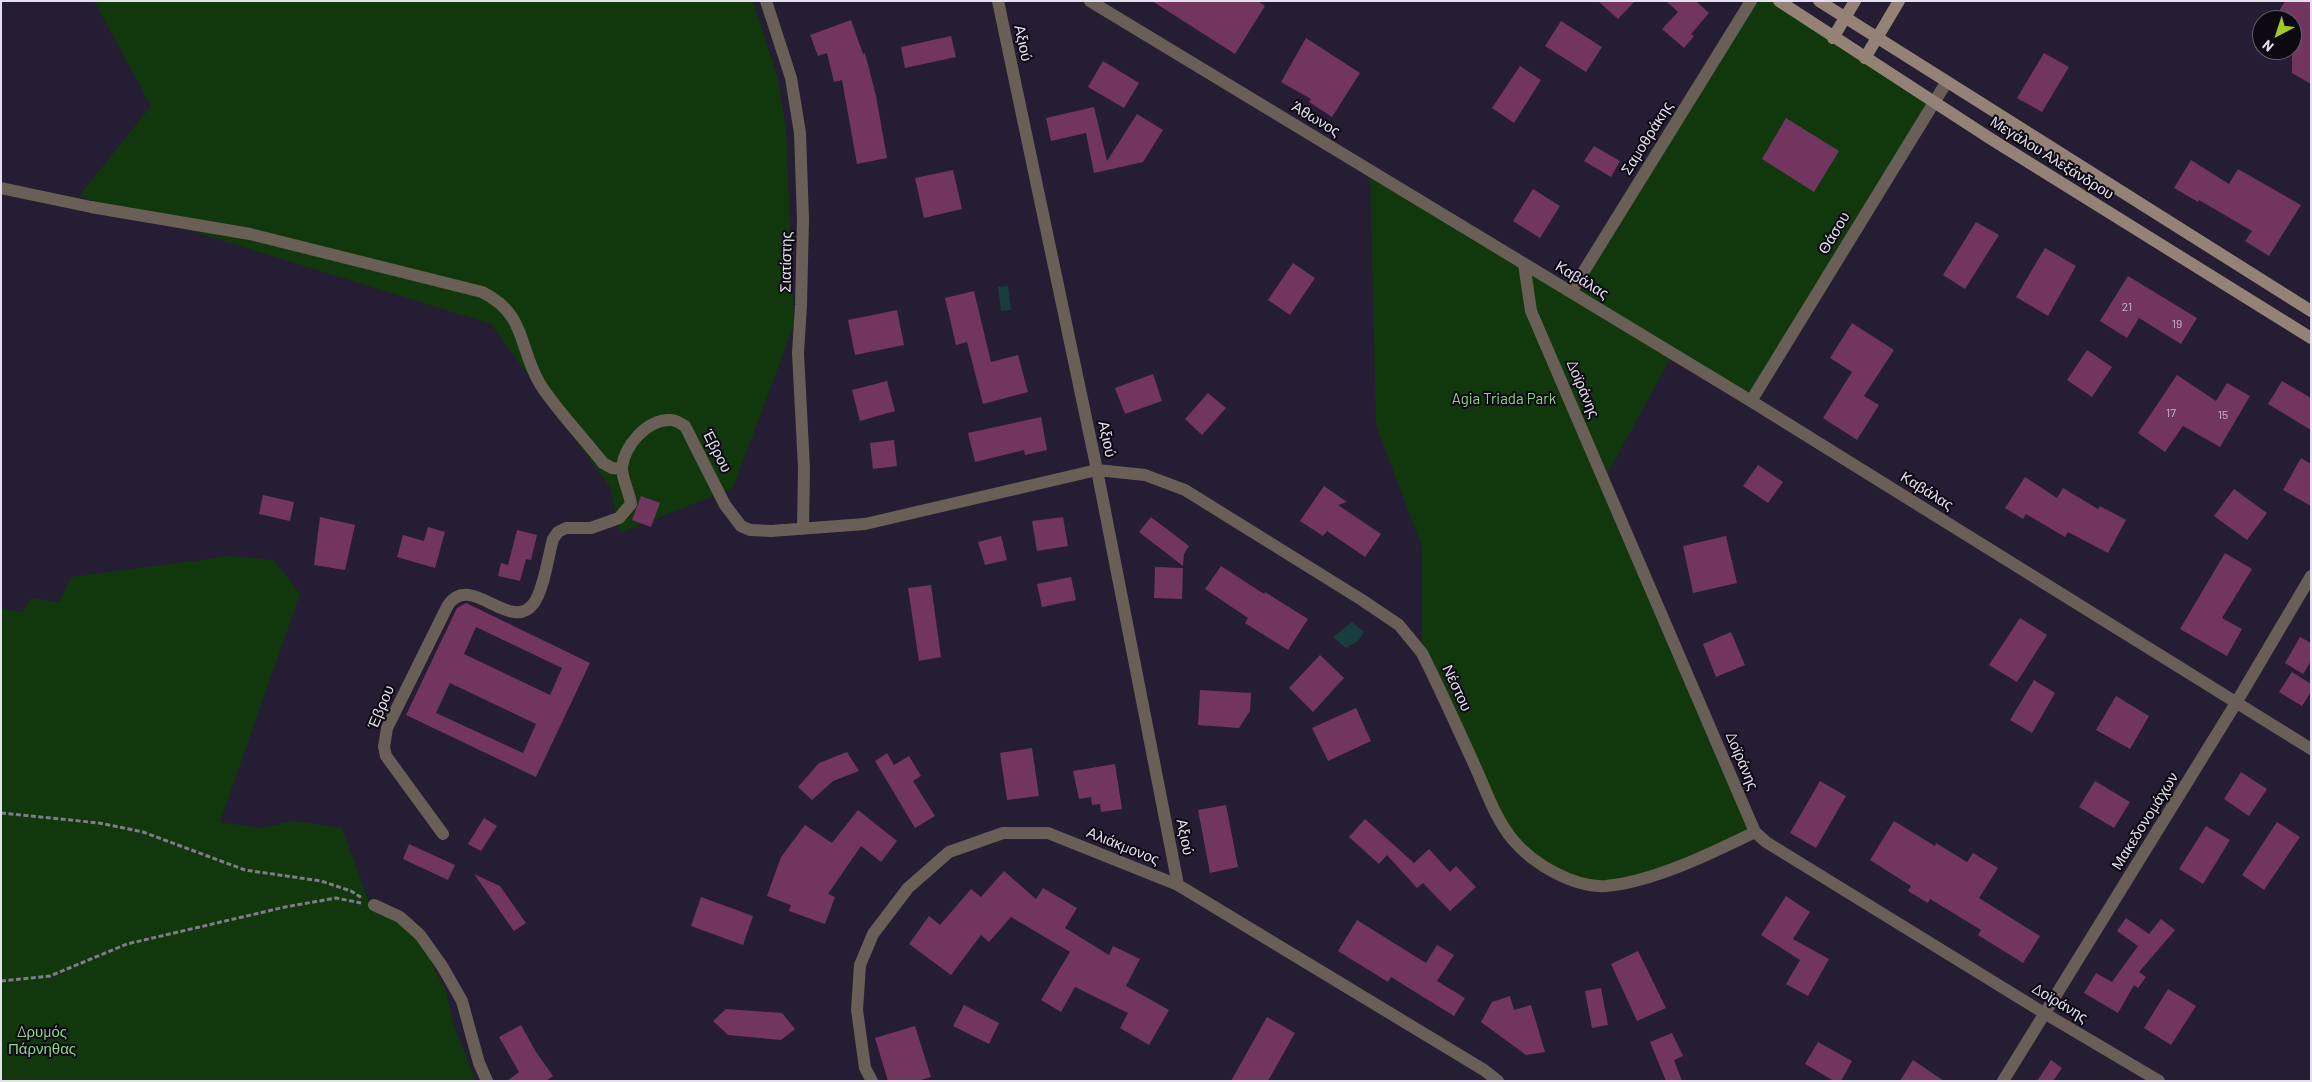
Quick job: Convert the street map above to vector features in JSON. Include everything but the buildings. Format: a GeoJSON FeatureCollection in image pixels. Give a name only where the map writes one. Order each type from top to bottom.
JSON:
{"type":"FeatureCollection","features":[{"type":"Feature","properties":{"kind":"street","name":"Σιατίστης"},"geometry":{"type":"LineString","coordinates":[[766,1],[791,78],[800,133],[803,219],[802,305],[798,353],[804,468],[803,528]]}},
{"type":"Feature","properties":{"kind":"street","name":"Αξιού"},"geometry":{"type":"LineString","coordinates":[[998,1],[1097,470],[1178,885]]}},
{"type":"Feature","properties":{"kind":"street","name":"Άθωνος"},"geometry":{"type":"LineString","coordinates":[[1090,1],[1524,264]]}},
{"type":"Feature","properties":{"kind":"street","name":"Σαμοθράκης"},"geometry":{"type":"LineString","coordinates":[[1571,292],[1751,1]]}},
{"type":"Feature","properties":{"kind":"street","name":"Μεγάλου Αλεξάνδρου"},"geometry":{"type":"LineString","coordinates":[[1779,1],[1933,102],[2311,338]]}},
{"type":"Feature","properties":{"kind":"street","name":"Μεγάλου Αλεξάνδρου"},"geometry":{"type":"LineString","coordinates":[[1820,1],[1946,83],[2311,311]]}},
{"type":"Feature","properties":{"kind":"street"},"geometry":{"type":"LineString","coordinates":[[1833,38],[1855,1]]}},
{"type":"Feature","properties":{"kind":"street"},"geometry":{"type":"LineString","coordinates":[[1865,58],[1899,1]]}},
{"type":"Feature","properties":{"kind":"street","name":"Θάσου"},"geometry":{"type":"LineString","coordinates":[[1751,401],[1946,83]]}},
{"type":"Feature","properties":{"kind":"street"},"geometry":{"type":"LineString","coordinates":[[1,188],[91,207],[250,234],[482,292],[503,305],[516,321],[531,365],[542,386],[603,463],[612,468],[622,470]]}},
{"type":"Feature","properties":{"kind":"street","name":"Καβάλας"},"geometry":{"type":"LineString","coordinates":[[1524,264],[1751,401],[2311,749]]}},
{"type":"Feature","properties":{"kind":"street","name":"Δοϊράνης"},"geometry":{"type":"LineString","coordinates":[[1524,264],[1531,311],[1755,832],[1766,842],[2044,1013],[2159,1081]]}},
{"type":"Feature","properties":{"kind":"street","name":"Έβρου"},"geometry":{"type":"LineString","coordinates":[[443,834],[386,756],[384,747],[387,728],[452,599],[465,594],[472,594],[509,611],[527,610],[538,596],[553,539],[558,532],[566,528],[590,528],[619,518],[631,504],[629,490],[622,470],[626,452],[638,435],[658,422],[673,420],[686,426],[725,505],[741,526],[750,530],[865,524],[1097,470]]}},
{"type":"Feature","properties":{"kind":"street","name":"Νέστου"},"geometry":{"type":"LineString","coordinates":[[1097,470],[1145,475],[1185,490],[1399,625],[1422,653],[1501,823],[1522,849],[1560,874],[1597,886],[1620,883],[1694,861],[1755,832]]}},
{"type":"Feature","properties":{"kind":"street","name":"Μακεδονομάχων"},"geometry":{"type":"LineString","coordinates":[[2003,1081],[2236,703],[2311,576]]}},
{"type":"Feature","properties":{"kind":"street","name":"Αλιάκμονος"},"geometry":{"type":"LineString","coordinates":[[872,1081],[865,1068],[857,1010],[860,965],[873,934],[908,888],[949,852],[1003,833],[1048,833],[1178,885],[1484,1070],[1498,1081]]}},
{"type":"Feature","properties":{"kind":"street"},"geometry":{"type":"LineString","coordinates":[[374,905],[400,917],[420,935],[442,966],[462,1000],[478,1063],[487,1081]]}},
{"type":"Feature","properties":{"kind":"path"},"geometry":{"type":"LineString","coordinates":[[1,813],[99,823],[143,832],[245,870],[321,881],[351,891],[374,905]]}},
{"type":"Feature","properties":{"kind":"path"},"geometry":{"type":"LineString","coordinates":[[1,981],[50,976],[126,944],[285,907],[336,898],[374,905]]}},
{"type":"Feature","properties":{"kind":"green space"},"geometry":{"type":"Polygon","coordinates":[[[94,1],[753,1],[777,75],[786,129],[794,325],[733,488],[620,533],[610,487],[491,324],[79,196],[151,106],[94,1]]]}},
{"type":"Feature","properties":{"kind":"green space","name":"Agia Triada Park"},"geometry":{"type":"Polygon","coordinates":[[[1751,1],[1779,1],[1933,102],[1751,401],[1673,354],[1604,480],[1755,832],[1620,883],[1574,880],[1514,841],[1422,653],[1422,547],[1376,425],[1370,171],[1571,292],[1751,1]]]}},
{"type":"Feature","properties":{"kind":"green space","name":"Δρυμός Πάρνηθας"},"geometry":{"type":"Polygon","coordinates":[[[231,556],[274,560],[300,594],[220,822],[261,828],[293,821],[342,828],[372,910],[398,918],[417,939],[430,960],[446,991],[454,1026],[476,1081],[1,1081],[1,608],[22,613],[31,598],[60,602],[71,577],[231,556]]]}},
{"type":"Feature","properties":{"kind":"shaded area"},"geometry":{"type":"Polygon","coordinates":[[[1008,286],[1011,310],[1001,311],[998,287],[1008,286]]]}},
{"type":"Feature","properties":{"kind":"shaded area"},"geometry":{"type":"Polygon","coordinates":[[[1352,622],[1364,632],[1358,641],[1346,648],[1333,637],[1352,622]]]}}]}
